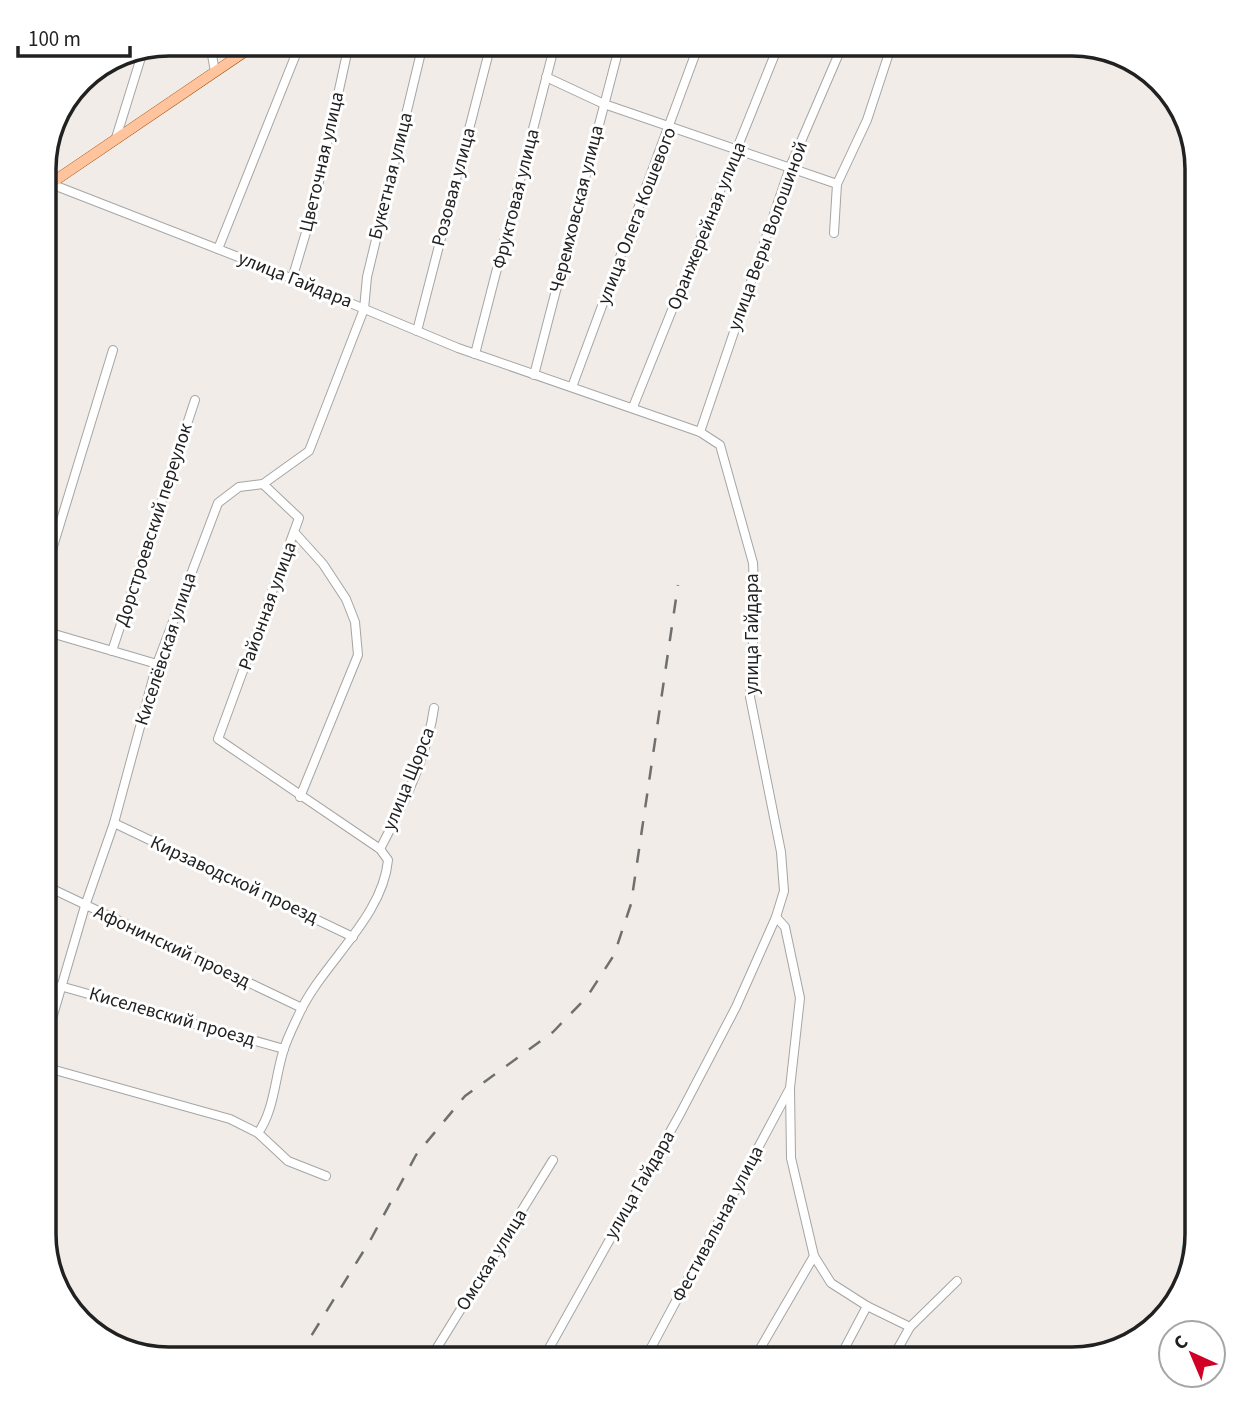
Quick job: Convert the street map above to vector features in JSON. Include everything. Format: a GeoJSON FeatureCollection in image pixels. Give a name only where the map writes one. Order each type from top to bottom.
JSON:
{"type":"FeatureCollection","features":[{"type":"Feature","properties":{"kind":"main road"},"geometry":{"type":"LineString","coordinates":[[56,180],[238,56]]}},
{"type":"Feature","properties":{"kind":"street"},"geometry":{"type":"LineString","coordinates":[[212,56],[215,72]]}},
{"type":"Feature","properties":{"kind":"street"},"geometry":{"type":"LineString","coordinates":[[218,249],[295,56]]}},
{"type":"Feature","properties":{"kind":"street","name":"Цветочная улица"},"geometry":{"type":"LineString","coordinates":[[292,279],[313,209],[346,56]]}},
{"type":"Feature","properties":{"kind":"street","name":"Букетная улица"},"geometry":{"type":"LineString","coordinates":[[364,309],[367,277],[420,56]]}},
{"type":"Feature","properties":{"kind":"street","name":"Розовая улица"},"geometry":{"type":"LineString","coordinates":[[416,331],[488,56]]}},
{"type":"Feature","properties":{"kind":"street","name":"Фруктовая улица"},"geometry":{"type":"LineString","coordinates":[[475,354],[552,56]]}},
{"type":"Feature","properties":{"kind":"street","name":"Черемховская улица"},"geometry":{"type":"LineString","coordinates":[[534,375],[617,56]]}},
{"type":"Feature","properties":{"kind":"street","name":"улица Олега Кошевого"},"geometry":{"type":"LineString","coordinates":[[572,387],[695,56]]}},
{"type":"Feature","properties":{"kind":"street","name":"Оранжерейная улица"},"geometry":{"type":"LineString","coordinates":[[633,407],[774,56]]}},
{"type":"Feature","properties":{"kind":"street","name":"улица Веры Волошиной"},"geometry":{"type":"LineString","coordinates":[[700,432],[790,167],[838,56]]}},
{"type":"Feature","properties":{"kind":"street"},"geometry":{"type":"LineString","coordinates":[[834,233],[837,184],[867,120],[888,56]]}},
{"type":"Feature","properties":{"kind":"street"},"geometry":{"type":"LineString","coordinates":[[116,138],[140,60]]}},
{"type":"Feature","properties":{"kind":"street"},"geometry":{"type":"LineString","coordinates":[[546,78],[604,104],[837,184]]}},
{"type":"Feature","properties":{"kind":"street","name":"улица Гайдара"},"geometry":{"type":"LineString","coordinates":[[56,189],[218,249],[475,354],[700,432],[720,445],[753,563],[755,605],[750,697],[781,852],[784,891],[776,917],[736,1007],[680,1114],[550,1347]]}},
{"type":"Feature","properties":{"kind":"street","name":"Киселёвская улица"},"geometry":{"type":"LineString","coordinates":[[56,1001],[114,823],[157,664],[218,503],[239,487],[263,484],[309,451],[364,309]]}},
{"type":"Feature","properties":{"kind":"street"},"geometry":{"type":"LineString","coordinates":[[56,537],[113,349]]}},
{"type":"Feature","properties":{"kind":"street","name":"Дорстроевский переулок"},"geometry":{"type":"LineString","coordinates":[[112,651],[195,400]]}},
{"type":"Feature","properties":{"kind":"street","name":"Районная улица"},"geometry":{"type":"LineString","coordinates":[[263,484],[299,518],[218,739],[300,797]]}},
{"type":"Feature","properties":{"kind":"street"},"geometry":{"type":"LineString","coordinates":[[258,1133],[266,1122],[284,1049],[302,1008],[354,937],[386,874],[388,860],[380,849],[300,797],[358,655],[355,622],[346,599],[323,564],[295,533]]}},
{"type":"Feature","properties":{"kind":"street"},"geometry":{"type":"LineString","coordinates":[[56,635],[157,664]]}},
{"type":"Feature","properties":{"kind":"street","name":"улица Щорса"},"geometry":{"type":"LineString","coordinates":[[380,849],[404,802],[423,753],[434,708]]}},
{"type":"Feature","properties":{"kind":"street","name":"Кирзаводской проезд"},"geometry":{"type":"LineString","coordinates":[[114,823],[354,937]]}},
{"type":"Feature","properties":{"kind":"street","name":"Афонинский проезд"},"geometry":{"type":"LineString","coordinates":[[56,891],[302,1008]]}},
{"type":"Feature","properties":{"kind":"street"},"geometry":{"type":"LineString","coordinates":[[776,917],[785,927],[800,998],[790,1088],[791,1158],[814,1256],[831,1283],[867,1306],[910,1326]]}},
{"type":"Feature","properties":{"kind":"street","name":"Киселевский проезд"},"geometry":{"type":"LineString","coordinates":[[60,986],[284,1049]]}},
{"type":"Feature","properties":{"kind":"street"},"geometry":{"type":"LineString","coordinates":[[56,1071],[230,1119],[258,1133],[288,1161],[326,1176]]}},
{"type":"Feature","properties":{"kind":"street","name":"Фестивальная улица"},"geometry":{"type":"LineString","coordinates":[[651,1347],[790,1088]]}},
{"type":"Feature","properties":{"kind":"street","name":"Омская улица"},"geometry":{"type":"LineString","coordinates":[[437,1347],[553,1160]]}},
{"type":"Feature","properties":{"kind":"street"},"geometry":{"type":"LineString","coordinates":[[761,1347],[814,1256]]}},
{"type":"Feature","properties":{"kind":"street"},"geometry":{"type":"LineString","coordinates":[[899,1347],[910,1326],[957,1281]]}},
{"type":"Feature","properties":{"kind":"street"},"geometry":{"type":"LineString","coordinates":[[845,1347],[867,1306]]}},
{"type":"Feature","properties":{"kind":"water"},"geometry":{"type":"Polygon","coordinates":[[[1185,1232],[1181,1262],[1181,1251],[1185,1232]]]}},
{"type":"Feature","properties":{"kind":"railway"},"geometry":{"type":"LineString","coordinates":[[304,1347],[371,1239],[416,1155],[465,1096],[553,1032],[587,997],[614,955],[631,904],[678,585]]}}]}
